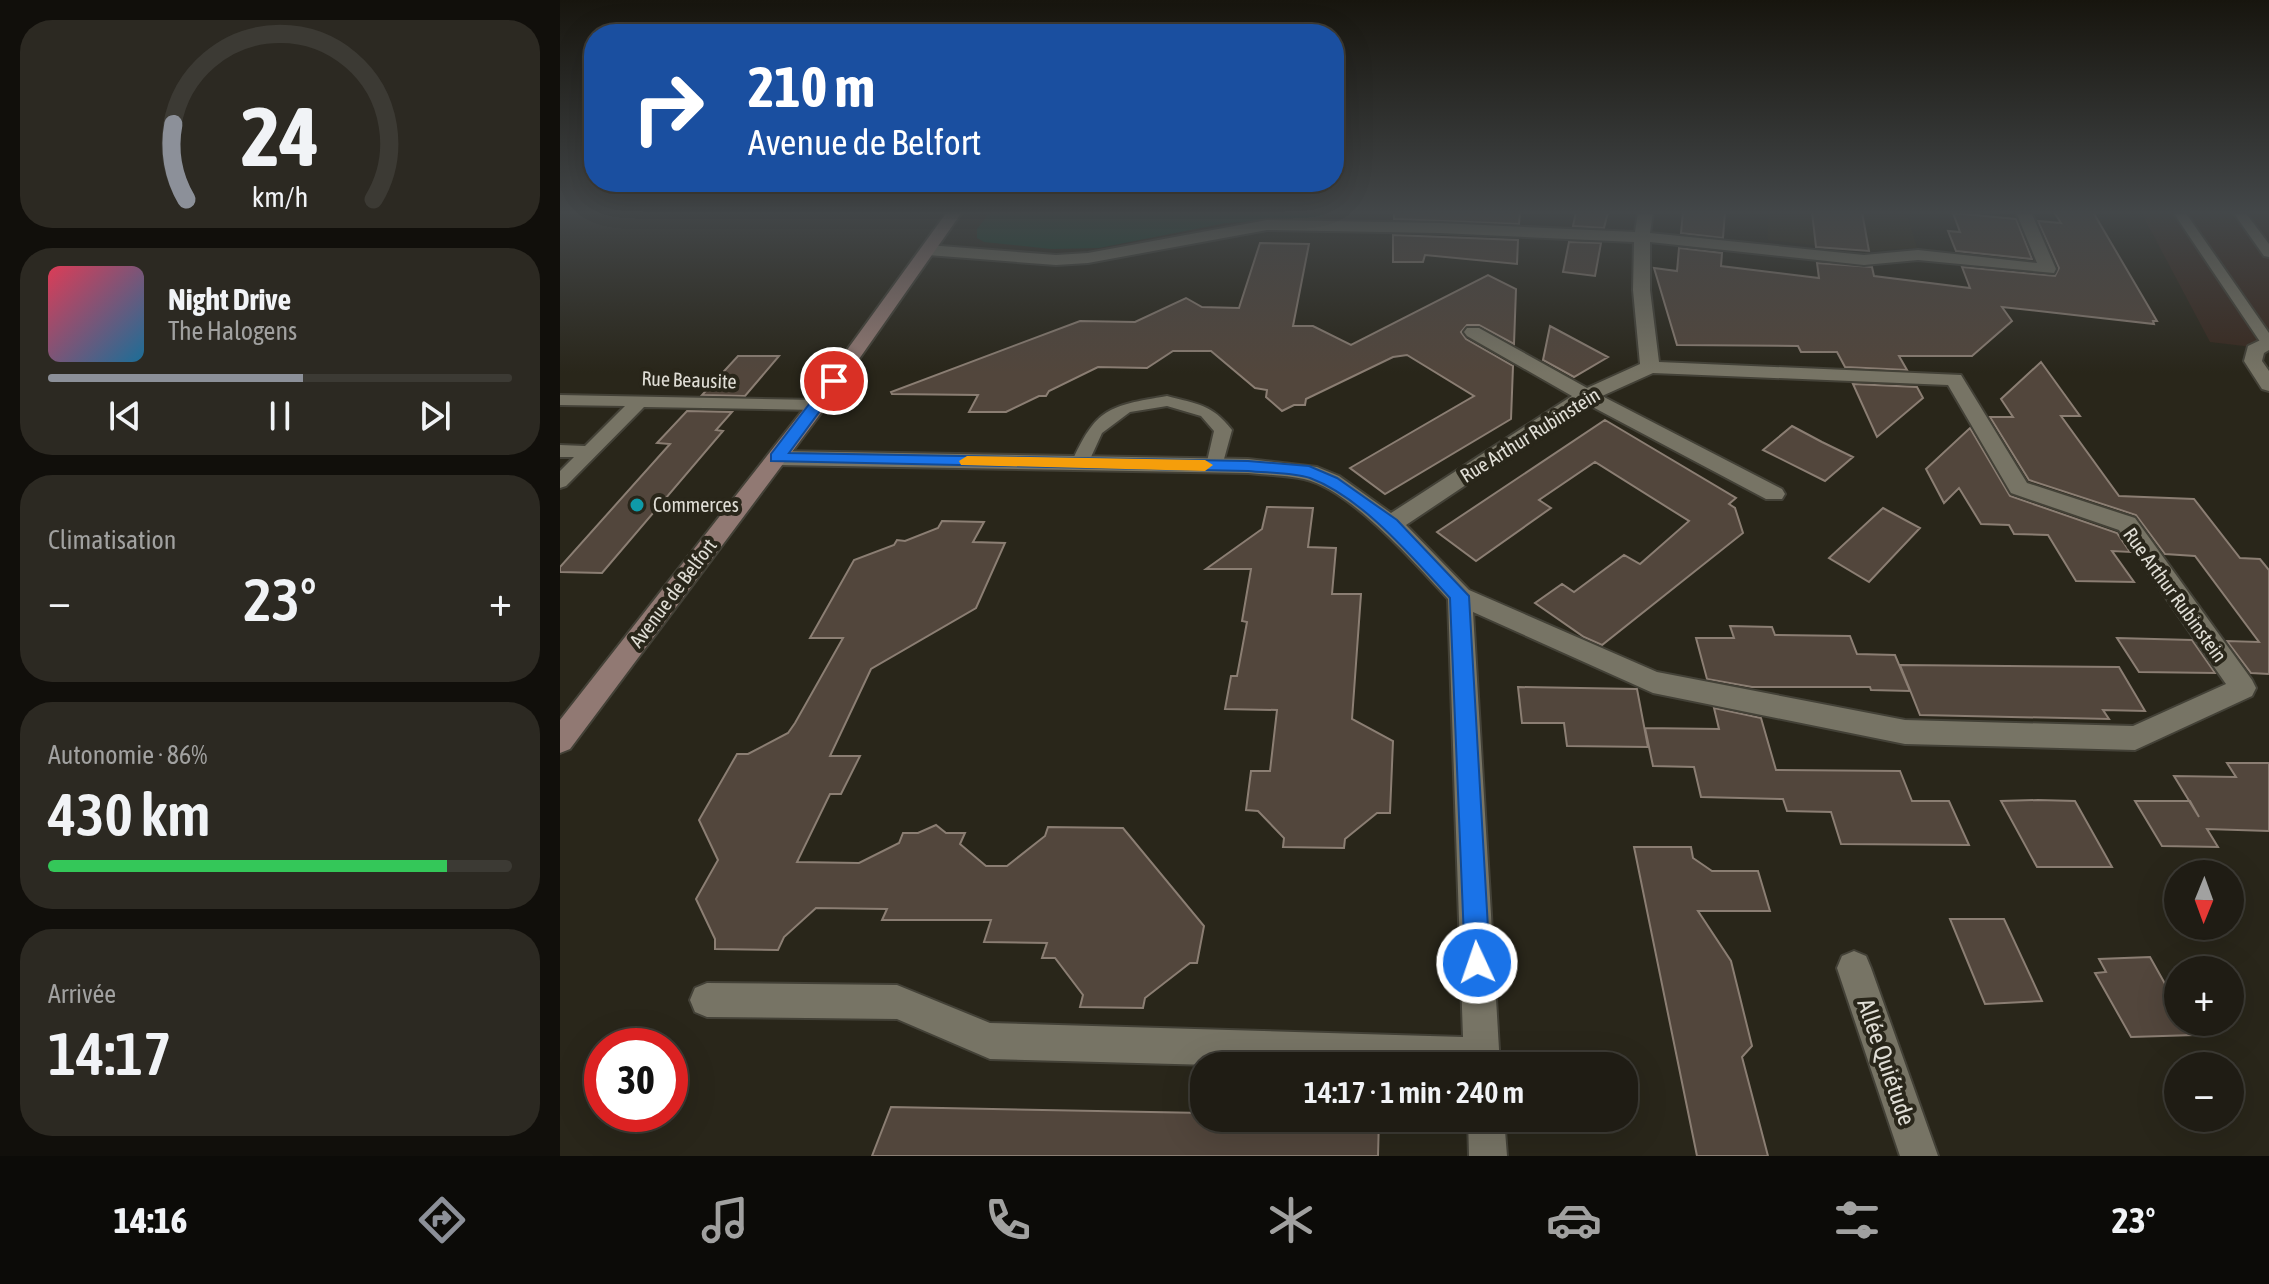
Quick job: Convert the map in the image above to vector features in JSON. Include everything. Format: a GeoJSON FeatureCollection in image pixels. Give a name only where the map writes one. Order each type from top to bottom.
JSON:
{"type":"FeatureCollection","features":[{"type":"Feature","properties":{"kind":"main road","name":"Avenue de Belfort"},"geometry":{"type":"LineString","coordinates":[[560,741],[817,405],[917,266]]}},
{"type":"Feature","properties":{"kind":"street"},"geometry":{"type":"LineString","coordinates":[[1641,266],[1640,308],[1650,367]]}},
{"type":"Feature","properties":{"kind":"street"},"geometry":{"type":"LineString","coordinates":[[2020,266],[2048,269],[2047,266]]}},
{"type":"Feature","properties":{"kind":"street"},"geometry":{"type":"LineString","coordinates":[[1473,332],[1586,396],[1774,494]]}},
{"type":"Feature","properties":{"kind":"street"},"geometry":{"type":"LineString","coordinates":[[2268,343],[2255,350],[2253,361],[2269,385]]}},
{"type":"Feature","properties":{"kind":"street","name":"Rue Arthur Rubinstein"},"geometry":{"type":"LineString","coordinates":[[777,458],[1215,466],[1309,472],[1331,481],[1391,524],[1460,596],[1653,682],[1905,732],[2135,738],[2243,688],[2127,524],[2019,488],[1954,379],[1650,367],[1586,396],[1391,524]]}},
{"type":"Feature","properties":{"kind":"street"},"geometry":{"type":"LineString","coordinates":[[1460,596],[1482,1052]]}},
{"type":"Feature","properties":{"kind":"street","name":"Allée Quiétude"},"geometry":{"type":"LineString","coordinates":[[1854,968],[1919,1156]]}},
{"type":"Feature","properties":{"kind":"street"},"geometry":{"type":"LineString","coordinates":[[707,1000],[897,1002],[990,1041],[1275,1052]]}},
{"type":"Feature","properties":{"kind":"street"},"geometry":{"type":"LineString","coordinates":[[1487,1132],[1488,1156]]}},
{"type":"Feature","properties":{"kind":"lane"},"geometry":{"type":"LineString","coordinates":[[2216,266],[2268,343]]}},
{"type":"Feature","properties":{"kind":"lane","name":"Rue Beausite"},"geometry":{"type":"LineString","coordinates":[[560,400],[817,405]]}},
{"type":"Feature","properties":{"kind":"lane"},"geometry":{"type":"LineString","coordinates":[[560,482],[641,400]]}},
{"type":"Feature","properties":{"kind":"lane"},"geometry":{"type":"LineString","coordinates":[[1080,464],[1095,430],[1125,408],[1167,401],[1207,412],[1223,430],[1215,466]]}},
{"type":"Feature","properties":{"kind":"lane"},"geometry":{"type":"LineString","coordinates":[[560,451],[591,452]]}},
{"type":"Feature","properties":{"kind":"shaded area"},"geometry":{"type":"Polygon","coordinates":[[[2170,266],[2269,266],[2269,349],[2210,342],[2170,266]]]}},
{"type":"Feature","properties":{"kind":"building"},"geometry":{"type":"Polygon","coordinates":[[[1253,266],[1305,266],[1293,326],[1313,326],[1351,345],[1488,275],[1516,289],[1514,344],[1479,325],[1467,325],[1461,332],[1466,339],[1513,366],[1511,419],[1385,494],[1350,468],[1474,396],[1407,355],[1393,357],[1306,399],[1305,405],[1294,405],[1282,411],[1266,397],[1267,390],[1255,388],[1211,351],[1173,351],[1147,368],[1098,367],[1049,391],[1046,396],[1039,396],[1006,412],[969,412],[978,395],[891,392],[1080,321],[1135,322],[1186,298],[1202,307],[1239,308],[1253,266]]]}},
{"type":"Feature","properties":{"kind":"building"},"geometry":{"type":"Polygon","coordinates":[[[1564,266],[1597,266],[1595,276],[1563,272],[1564,266]]]}},
{"type":"Feature","properties":{"kind":"building"},"geometry":{"type":"Polygon","coordinates":[[[1677,266],[1721,266],[1819,278],[1817,266],[1858,266],[1872,267],[1874,276],[1970,288],[1962,267],[2055,276],[2059,268],[2125,266],[2157,321],[2153,321],[2154,324],[2002,307],[2012,321],[1972,356],[1899,356],[1907,370],[1845,367],[1837,352],[1801,352],[1798,346],[1677,345],[1654,268],[1677,271],[1677,266]]]}},
{"type":"Feature","properties":{"kind":"building"},"geometry":{"type":"Polygon","coordinates":[[[1550,326],[1608,357],[1574,377],[1543,360],[1550,326]]]}},
{"type":"Feature","properties":{"kind":"building"},"geometry":{"type":"Polygon","coordinates":[[[738,356],[779,356],[745,396],[702,395],[738,356]]]}},
{"type":"Feature","properties":{"kind":"building"},"geometry":{"type":"Polygon","coordinates":[[[2041,362],[2080,416],[2061,416],[2119,496],[2194,499],[2240,558],[2260,559],[2269,570],[2269,674],[2251,673],[2227,641],[2259,642],[2195,556],[2165,554],[2136,515],[2029,480],[1990,417],[2013,417],[2001,399],[2041,362]]]}},
{"type":"Feature","properties":{"kind":"building"},"geometry":{"type":"Polygon","coordinates":[[[1853,384],[1917,387],[1923,398],[1877,437],[1853,384]]]}},
{"type":"Feature","properties":{"kind":"building","name":"Commerces"},"geometry":{"type":"Polygon","coordinates":[[[687,411],[732,412],[716,430],[723,431],[602,573],[560,572],[560,567],[670,444],[657,443],[687,411]]]}},
{"type":"Feature","properties":{"kind":"building"},"geometry":{"type":"Polygon","coordinates":[[[1605,420],[1736,498],[1729,504],[1735,508],[1743,533],[1602,645],[1584,637],[1535,603],[1562,584],[1574,592],[1624,555],[1640,564],[1689,521],[1595,462],[1539,500],[1551,508],[1476,561],[1437,532],[1605,420]]]}},
{"type":"Feature","properties":{"kind":"building"},"geometry":{"type":"Polygon","coordinates":[[[1792,426],[1853,457],[1825,481],[1763,450],[1792,426]]]}},
{"type":"Feature","properties":{"kind":"building"},"geometry":{"type":"Polygon","coordinates":[[[1970,428],[2010,496],[2117,533],[2130,552],[2112,551],[2134,582],[2076,581],[2048,535],[2014,534],[2009,525],[1981,524],[1959,488],[1944,503],[1926,469],[1970,428]]]}},
{"type":"Feature","properties":{"kind":"building"},"geometry":{"type":"Polygon","coordinates":[[[1267,507],[1313,508],[1308,547],[1336,548],[1332,594],[1361,594],[1352,719],[1393,741],[1390,813],[1377,813],[1345,839],[1344,848],[1283,847],[1284,838],[1258,811],[1246,810],[1251,771],[1270,771],[1277,710],[1225,709],[1231,676],[1237,676],[1247,622],[1242,621],[1251,569],[1206,569],[1262,529],[1267,507]]]}},
{"type":"Feature","properties":{"kind":"building"},"geometry":{"type":"Polygon","coordinates":[[[1883,508],[1920,528],[1869,582],[1829,558],[1883,508]]]}},
{"type":"Feature","properties":{"kind":"building"},"geometry":{"type":"Polygon","coordinates":[[[942,521],[984,522],[973,542],[1005,543],[976,608],[871,669],[830,756],[860,756],[841,794],[830,794],[797,862],[859,863],[899,843],[903,833],[918,833],[936,825],[946,833],[965,833],[960,844],[986,866],[1007,866],[1045,836],[1048,827],[1123,828],[1204,926],[1197,963],[1190,963],[1145,998],[1143,1008],[1080,1007],[1083,995],[1055,958],[1042,958],[1047,943],[984,942],[991,920],[882,920],[887,909],[816,908],[784,937],[778,950],[715,949],[715,939],[696,899],[718,860],[699,820],[737,754],[748,754],[788,733],[795,723],[843,638],[810,638],[854,560],[894,545],[897,540],[905,541],[938,528],[942,521]]]}},
{"type":"Feature","properties":{"kind":"building"},"geometry":{"type":"Polygon","coordinates":[[[1730,626],[1772,627],[1775,635],[1850,636],[1857,654],[1895,655],[1910,691],[1871,690],[1870,687],[1752,687],[1707,679],[1696,638],[1734,638],[1730,626]]]}},
{"type":"Feature","properties":{"kind":"building"},"geometry":{"type":"Polygon","coordinates":[[[2117,638],[2192,640],[2215,673],[2139,672],[2117,638]]]}},
{"type":"Feature","properties":{"kind":"building"},"geometry":{"type":"Polygon","coordinates":[[[1900,665],[2119,667],[2145,711],[2103,710],[2109,719],[1920,715],[1900,665]]]}},
{"type":"Feature","properties":{"kind":"building"},"geometry":{"type":"Polygon","coordinates":[[[1518,687],[1637,689],[1648,747],[1567,746],[1564,723],[1522,723],[1518,687]]]}},
{"type":"Feature","properties":{"kind":"building"},"geometry":{"type":"Polygon","coordinates":[[[1714,708],[1761,718],[1776,770],[1900,771],[1912,801],[1949,801],[1969,845],[1841,844],[1831,812],[1787,811],[1783,799],[1701,797],[1694,767],[1653,766],[1645,728],[1719,729],[1714,708]]]}},
{"type":"Feature","properties":{"kind":"building"},"geometry":{"type":"Polygon","coordinates":[[[2227,763],[2269,763],[2269,831],[2207,829],[2218,847],[2162,846],[2135,801],[2189,801],[2174,776],[2236,777],[2227,763]]]}},
{"type":"Feature","properties":{"kind":"building"},"geometry":{"type":"Polygon","coordinates":[[[2001,801],[2075,801],[2112,867],[2037,867],[2001,801]]]}},
{"type":"Feature","properties":{"kind":"building"},"geometry":{"type":"Polygon","coordinates":[[[1634,847],[1691,847],[1693,858],[1712,871],[1758,871],[1770,911],[1698,911],[1731,961],[1752,1046],[1742,1057],[1768,1156],[1697,1156],[1634,847]]]}},
{"type":"Feature","properties":{"kind":"building"},"geometry":{"type":"Polygon","coordinates":[[[1950,919],[2004,919],[2042,1001],[1985,1004],[1950,919]]]}},
{"type":"Feature","properties":{"kind":"building"},"geometry":{"type":"Polygon","coordinates":[[[2150,957],[2164,982],[2164,1036],[2131,1037],[2095,973],[2106,972],[2099,959],[2150,957]]]}},
{"type":"Feature","properties":{"kind":"building"},"geometry":{"type":"Polygon","coordinates":[[[891,1107],[1190,1113],[1190,1132],[1379,1132],[1378,1156],[872,1156],[891,1107]]]}},
{"type":"Feature","properties":{"kind":"slow traffic"},"geometry":{"type":"LineString","coordinates":[[967,461],[1205,465]]}},
{"type":"Feature","properties":{"kind":"place","name":"Commerces"},"geometry":{"type":"Point","coordinates":[637,505]}},
{"type":"Feature","properties":{"kind":"route"},"geometry":{"type":"LineString","coordinates":[[834,381],[777,458],[1248,466],[1309,472],[1331,481],[1391,524],[1460,596],[1477,963]]}}]}
